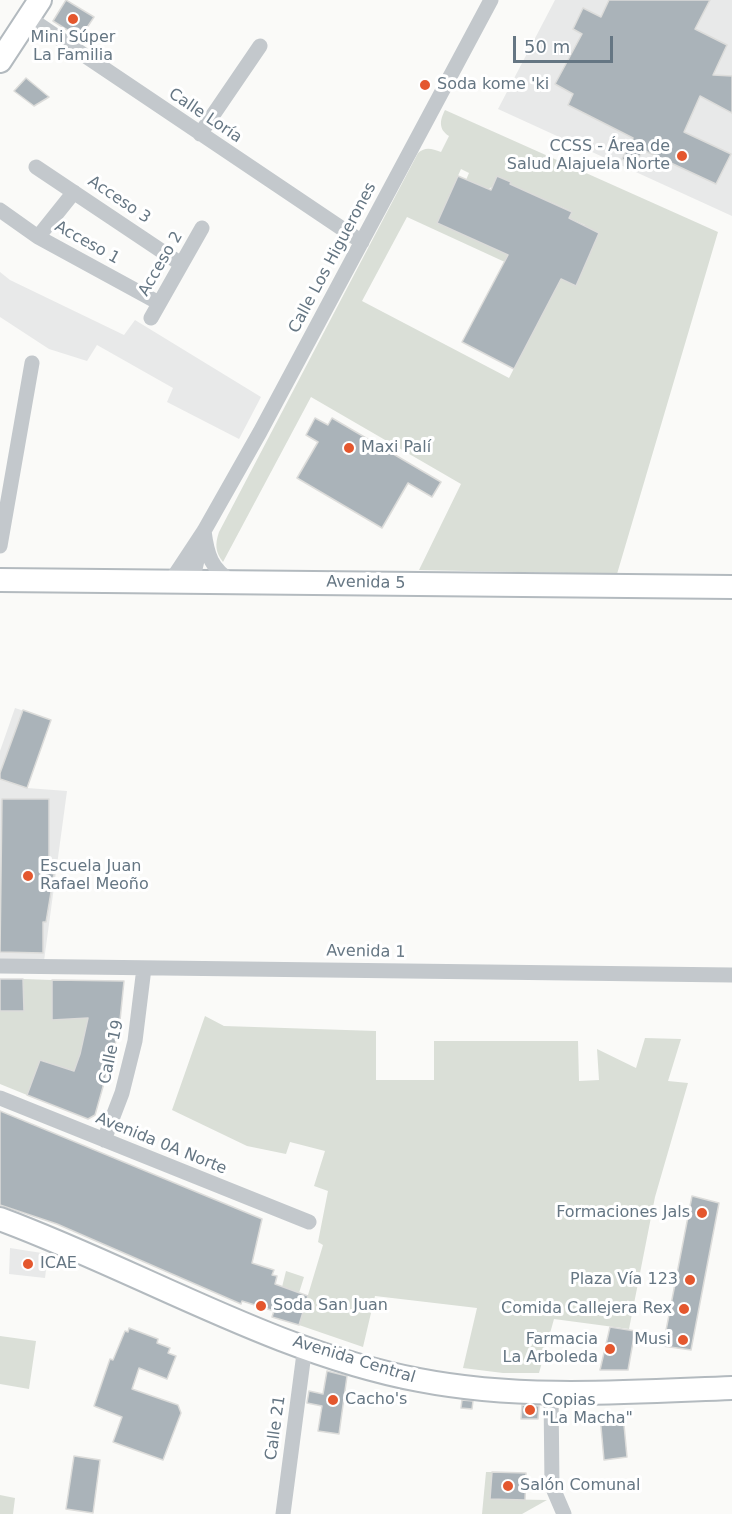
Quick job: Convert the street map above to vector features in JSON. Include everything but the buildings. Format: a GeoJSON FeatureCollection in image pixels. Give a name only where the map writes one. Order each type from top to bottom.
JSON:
{"type":"FeatureCollection","features":[{"type":"Feature","properties":{"kind":"main road"},"geometry":{"type":"LineString","coordinates":[[0,61],[34,9]]}},
{"type":"Feature","properties":{"kind":"main road","name":"Avenida 5"},"geometry":{"type":"LineString","coordinates":[[0,580],[732,586]]}},
{"type":"Feature","properties":{"kind":"main road","name":"Avenida Central"},"geometry":{"type":"LineString","coordinates":[[0,1220],[307,1348],[372,1369],[420,1381],[505,1391],[551,1393],[732,1388]]}},
{"type":"Feature","properties":{"kind":"street","name":"Calle Los Higuerones"},"geometry":{"type":"LineString","coordinates":[[181,581],[204,531],[491,0]]}},
{"type":"Feature","properties":{"kind":"street","name":"Calle Loría"},"geometry":{"type":"LineString","coordinates":[[34,9],[200,134],[362,242]]}},
{"type":"Feature","properties":{"kind":"street"},"geometry":{"type":"LineString","coordinates":[[200,134],[260,45]]}},
{"type":"Feature","properties":{"kind":"street","name":"Acceso 3"},"geometry":{"type":"LineString","coordinates":[[36,166],[181,264]]}},
{"type":"Feature","properties":{"kind":"street"},"geometry":{"type":"LineString","coordinates":[[38,237],[74,192]]}},
{"type":"Feature","properties":{"kind":"street","name":"Acceso 1"},"geometry":{"type":"LineString","coordinates":[[0,210],[38,237],[159,303]]}},
{"type":"Feature","properties":{"kind":"street","name":"Acceso 2"},"geometry":{"type":"LineString","coordinates":[[151,318],[202,228]]}},
{"type":"Feature","properties":{"kind":"street"},"geometry":{"type":"LineString","coordinates":[[0,546],[32,363]]}},
{"type":"Feature","properties":{"kind":"street"},"geometry":{"type":"LineString","coordinates":[[204,531],[212,565],[232,582]]}},
{"type":"Feature","properties":{"kind":"street","name":"Avenida 1"},"geometry":{"type":"LineString","coordinates":[[0,966],[732,975]]}},
{"type":"Feature","properties":{"kind":"street","name":"Calle 19"},"geometry":{"type":"LineString","coordinates":[[104,1140],[122,1093],[135,1041],[144,968]]}},
{"type":"Feature","properties":{"kind":"street","name":"Avenida 0A Norte"},"geometry":{"type":"LineString","coordinates":[[0,1098],[309,1222]]}},
{"type":"Feature","properties":{"kind":"street","name":"Calle 21"},"geometry":{"type":"LineString","coordinates":[[283,1514],[303,1362],[307,1348]]}},
{"type":"Feature","properties":{"kind":"street"},"geometry":{"type":"LineString","coordinates":[[551,1393],[552,1486],[564,1514]]}},
{"type":"Feature","properties":{"kind":"shaded area"},"geometry":{"type":"Polygon","coordinates":[[[555,0],[732,0],[732,216],[498,109],[555,0]]]}},
{"type":"Feature","properties":{"kind":"shaded area"},"geometry":{"type":"Polygon","coordinates":[[[445,110],[718,232],[617,574],[419,570],[461,484],[311,397],[223,562],[216,548],[219,532],[418,153],[426,149],[441,152],[449,136],[443,130],[441,121],[445,110]],[[461,169],[437,223],[576,285],[599,233],[590,229],[573,250],[585,225],[569,218],[571,211],[497,177],[492,187],[488,189],[466,180],[469,173],[461,169]],[[407,217],[362,301],[509,378],[557,286],[407,217]]]}},
{"type":"Feature","properties":{"kind":"shaded area"},"geometry":{"type":"Polygon","coordinates":[[[0,272],[10,280],[124,335],[135,320],[261,397],[239,439],[167,402],[173,388],[97,345],[87,361],[49,349],[0,317],[0,272]]]}},
{"type":"Feature","properties":{"kind":"shaded area","name":"Escuela Juan Rafael Meoño"},"geometry":{"type":"Polygon","coordinates":[[[15,708],[51,720],[27,788],[67,791],[44,961],[0,961],[0,751],[15,708]]]}},
{"type":"Feature","properties":{"kind":"shaded area"},"geometry":{"type":"Polygon","coordinates":[[[23,979],[52,980],[52,1020],[88,1018],[74,1071],[41,1060],[27,1095],[0,1084],[0,1011],[24,1011],[23,979]]]}},
{"type":"Feature","properties":{"kind":"shaded area"},"geometry":{"type":"Polygon","coordinates":[[[205,1016],[224,1026],[376,1031],[376,1080],[434,1080],[434,1041],[578,1041],[579,1081],[599,1080],[597,1049],[636,1068],[645,1038],[681,1039],[668,1081],[688,1083],[655,1197],[629,1329],[554,1319],[539,1373],[503,1373],[463,1368],[477,1308],[375,1296],[363,1347],[299,1325],[323,1245],[318,1242],[328,1191],[314,1186],[325,1151],[290,1142],[286,1154],[247,1146],[172,1110],[205,1016]]]}},
{"type":"Feature","properties":{"kind":"shaded area","name":"ICAE"},"geometry":{"type":"Polygon","coordinates":[[[10,1248],[48,1254],[45,1278],[9,1274],[10,1248]]]}},
{"type":"Feature","properties":{"kind":"shaded area"},"geometry":{"type":"Polygon","coordinates":[[[286,1271],[304,1277],[299,1293],[282,1287],[286,1271]]]}},
{"type":"Feature","properties":{"kind":"shaded area"},"geometry":{"type":"Polygon","coordinates":[[[0,1336],[36,1341],[29,1389],[0,1384],[0,1336]]]}},
{"type":"Feature","properties":{"kind":"shaded area"},"geometry":{"type":"Polygon","coordinates":[[[486,1472],[492,1472],[491,1499],[547,1500],[522,1514],[482,1514],[486,1472]]]}},
{"type":"Feature","properties":{"kind":"shaded area"},"geometry":{"type":"Polygon","coordinates":[[[0,1495],[15,1498],[13,1514],[0,1514],[0,1495]]]}},
{"type":"Feature","properties":{"kind":"place","name":"Mini Súper La Familia"},"geometry":{"type":"Point","coordinates":[73,19]}},
{"type":"Feature","properties":{"kind":"place","name":"Soda kome 'ki"},"geometry":{"type":"Point","coordinates":[425,85]}},
{"type":"Feature","properties":{"kind":"place","name":"CCSS - Área de Salud Alajuela Norte"},"geometry":{"type":"Point","coordinates":[682,156]}},
{"type":"Feature","properties":{"kind":"place","name":"Maxi Palí"},"geometry":{"type":"Point","coordinates":[349,448]}},
{"type":"Feature","properties":{"kind":"place","name":"Escuela Juan Rafael Meoño"},"geometry":{"type":"Point","coordinates":[28,876]}},
{"type":"Feature","properties":{"kind":"place","name":"Formaciones Jals"},"geometry":{"type":"Point","coordinates":[702,1213]}},
{"type":"Feature","properties":{"kind":"place","name":"ICAE"},"geometry":{"type":"Point","coordinates":[28,1264]}},
{"type":"Feature","properties":{"kind":"place","name":"Plaza Vía 123"},"geometry":{"type":"Point","coordinates":[690,1280]}},
{"type":"Feature","properties":{"kind":"place","name":"Soda San Juan"},"geometry":{"type":"Point","coordinates":[261,1306]}},
{"type":"Feature","properties":{"kind":"place","name":"Comida Callejera Rex"},"geometry":{"type":"Point","coordinates":[684,1309]}},
{"type":"Feature","properties":{"kind":"place","name":"Musi"},"geometry":{"type":"Point","coordinates":[683,1340]}},
{"type":"Feature","properties":{"kind":"place","name":"Farmacia La Arboleda"},"geometry":{"type":"Point","coordinates":[610,1349]}},
{"type":"Feature","properties":{"kind":"place","name":"Cacho's"},"geometry":{"type":"Point","coordinates":[333,1400]}},
{"type":"Feature","properties":{"kind":"place","name":"Copias \"La Macha\""},"geometry":{"type":"Point","coordinates":[530,1410]}},
{"type":"Feature","properties":{"kind":"place","name":"Salón Comunal"},"geometry":{"type":"Point","coordinates":[508,1486]}}]}
